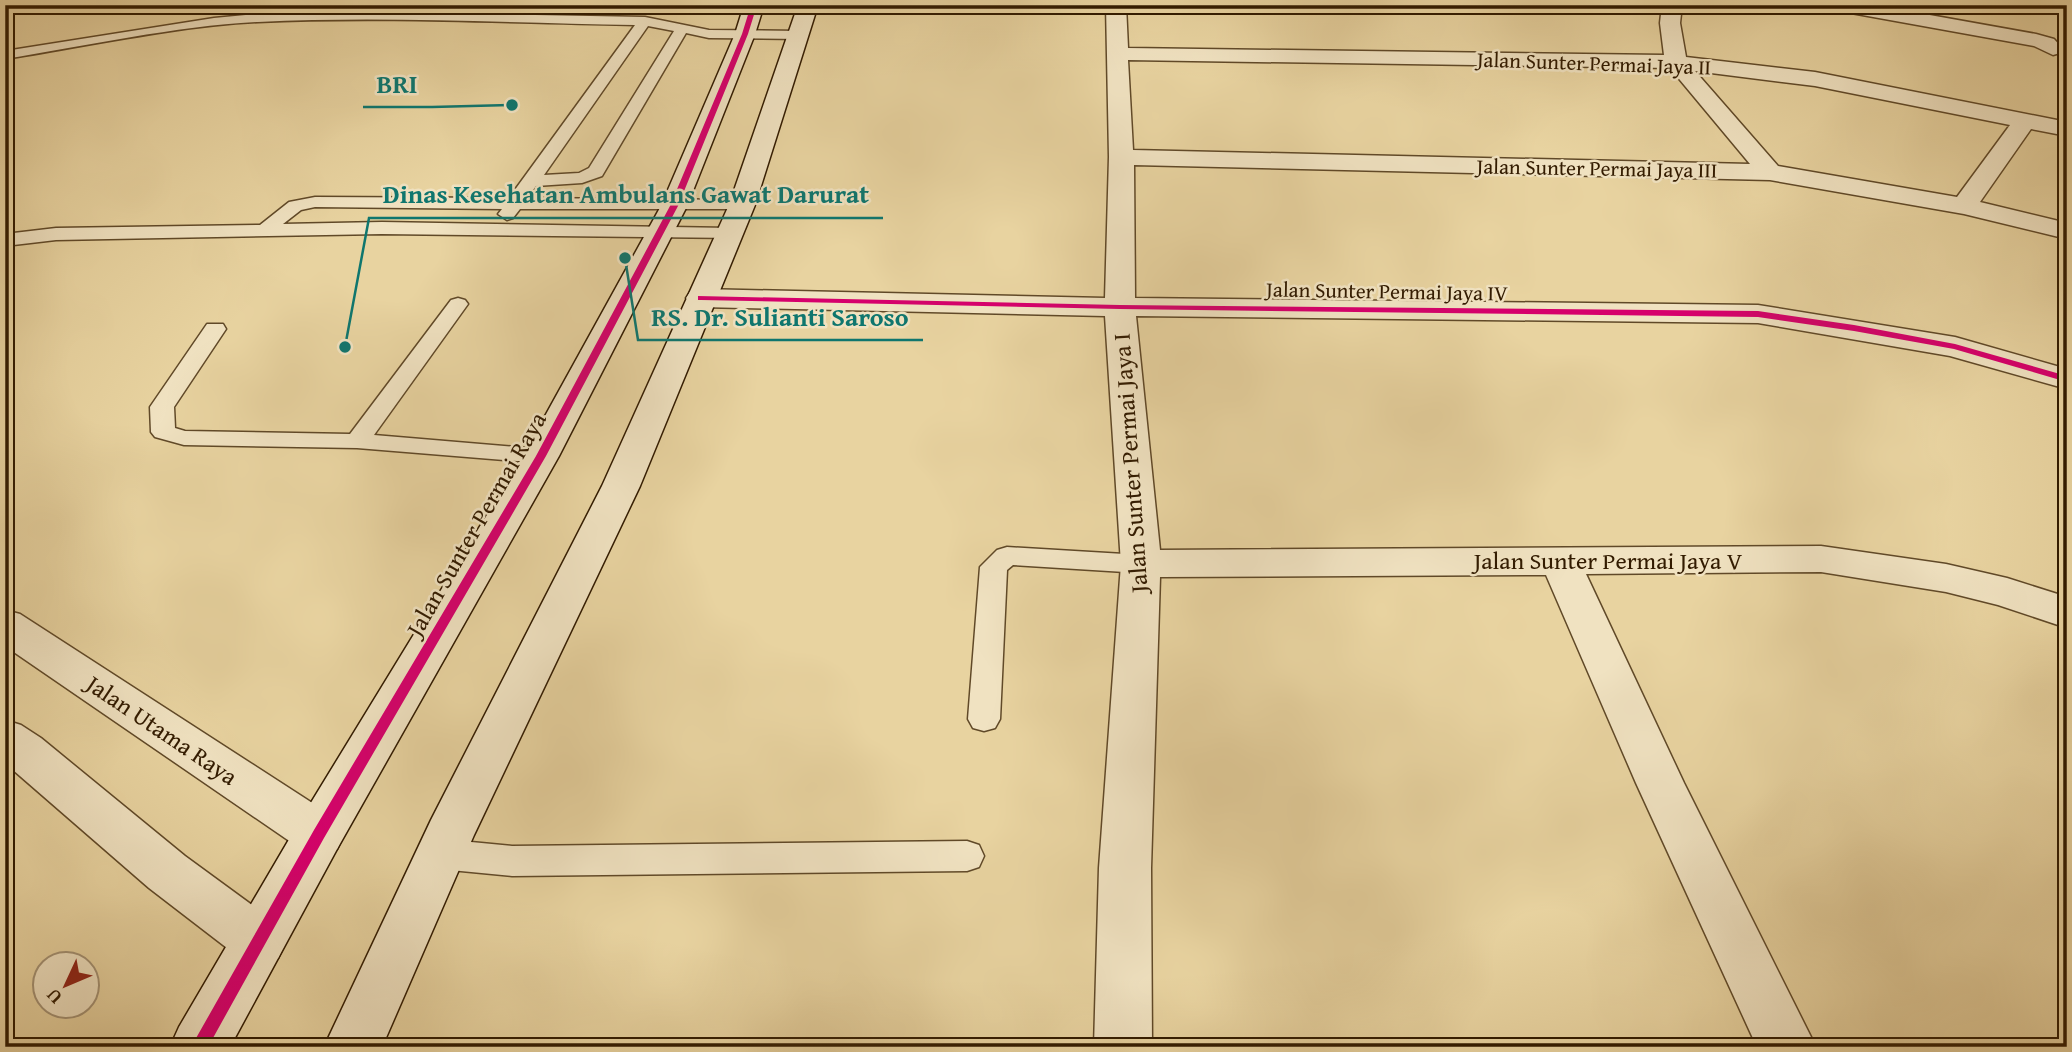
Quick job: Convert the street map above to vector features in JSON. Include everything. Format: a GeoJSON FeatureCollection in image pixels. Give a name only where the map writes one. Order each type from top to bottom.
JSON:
{"type":"FeatureCollection","features":[{"type":"Feature","properties":{"kind":"street"},"geometry":{"type":"LineString","coordinates":[[5,6],[12,5]]}},
{"type":"Feature","properties":{"kind":"street"},"geometry":{"type":"LineString","coordinates":[[353,1047],[440,854],[621,486],[742,205],[808,5]]}},
{"type":"Feature","properties":{"kind":"street","name":"Jalan Sunter Permai Jaya I"},"geometry":{"type":"LineString","coordinates":[[1116,5],[1121,157],[1120,307],[1142,564],[1125,868],[1123,1047]]}},
{"type":"Feature","properties":{"kind":"street"},"geometry":{"type":"LineString","coordinates":[[1672,5],[1670,23],[1676,62],[1770,172]]}},
{"type":"Feature","properties":{"kind":"street"},"geometry":{"type":"LineString","coordinates":[[1840,5],[1956,15],[2048,43],[2053,49]]}},
{"type":"Feature","properties":{"kind":"street","name":"Jalan Sunter Permai Raya"},"geometry":{"type":"LineString","coordinates":[[199,1047],[319,834],[541,456],[666,219],[750,20]]}},
{"type":"Feature","properties":{"kind":"street","name":"Jalan Sunter Permai Jaya II"},"geometry":{"type":"LineString","coordinates":[[1116,54],[1676,62],[1815,79],[2067,129]]}},
{"type":"Feature","properties":{"kind":"street"},"geometry":{"type":"LineString","coordinates":[[1964,206],[2026,120]]}},
{"type":"Feature","properties":{"kind":"street","name":"Jalan Sunter Permai Jaya III"},"geometry":{"type":"LineString","coordinates":[[1121,157],[1770,172],[1964,206],[2067,231]]}},
{"type":"Feature","properties":{"kind":"street","name":"Jalan Sunter Permai Jaya IV"},"geometry":{"type":"LineString","coordinates":[[701,299],[1759,314],[1955,347],[2067,379]]}},
{"type":"Feature","properties":{"kind":"street","name":"Jalan Sunter Permai Jaya V"},"geometry":{"type":"LineString","coordinates":[[1142,564],[1833,560],[1893,567],[2018,594],[2067,613]]}},
{"type":"Feature","properties":{"kind":"street"},"geometry":{"type":"LineString","coordinates":[[1560,561],[1660,783],[1787,1047]]}},
{"type":"Feature","properties":{"kind":"street","name":"Jalan Utama Raya"},"geometry":{"type":"LineString","coordinates":[[5,625],[319,834]]}},
{"type":"Feature","properties":{"kind":"street"},"geometry":{"type":"LineString","coordinates":[[5,738],[167,872],[176,876],[259,941]]}},
{"type":"Feature","properties":{"kind":"lane"},"geometry":{"type":"LineString","coordinates":[[5,55],[214,22],[256,18],[357,16],[645,22],[709,34],[750,20],[800,35]]}},
{"type":"Feature","properties":{"kind":"lane"},"geometry":{"type":"LineString","coordinates":[[496,230],[645,22]]}},
{"type":"Feature","properties":{"kind":"lane"},"geometry":{"type":"LineString","coordinates":[[531,181],[582,178],[596,172],[681,30]]}},
{"type":"Feature","properties":{"kind":"lane"},"geometry":{"type":"LineString","coordinates":[[262,232],[295,206],[315,202],[405,202],[514,204],[666,219],[730,233]]}},
{"type":"Feature","properties":{"kind":"lane"},"geometry":{"type":"LineString","coordinates":[[382,228],[405,202]]}},
{"type":"Feature","properties":{"kind":"lane"},"geometry":{"type":"LineString","coordinates":[[5,240],[56,234],[382,228],[496,230],[666,219],[742,205]]}},
{"type":"Feature","properties":{"kind":"lane"},"geometry":{"type":"LineString","coordinates":[[357,441],[458,304]]}},
{"type":"Feature","properties":{"kind":"lane"},"geometry":{"type":"LineString","coordinates":[[215,329],[162,407],[163,432],[184,438],[357,441],[541,456]]}},
{"type":"Feature","properties":{"kind":"lane"},"geometry":{"type":"LineString","coordinates":[[984,719],[994,567],[1007,555],[1142,564]]}},
{"type":"Feature","properties":{"kind":"lane"},"geometry":{"type":"LineString","coordinates":[[440,854],[512,862],[967,856]]}},
{"type":"Feature","properties":{"kind":"cycle path"},"geometry":{"type":"LineString","coordinates":[[199,1047],[319,834],[541,456],[674,206],[745,34],[754,5]]}},
{"type":"Feature","properties":{"kind":"cycle path"},"geometry":{"type":"LineString","coordinates":[[701,298],[1120,307],[1758,314],[1955,347],[2067,379]]}},
{"type":"Feature","properties":{"kind":"place","name":"BRI"},"geometry":{"type":"Point","coordinates":[512,105]}},
{"type":"Feature","properties":{"kind":"place","name":"RS. Dr. Sulianti Saroso"},"geometry":{"type":"Point","coordinates":[625,258]}},
{"type":"Feature","properties":{"kind":"place","name":"Dinas Kesehatan Ambulans Gawat Darurat"},"geometry":{"type":"Point","coordinates":[345,347]}}]}
